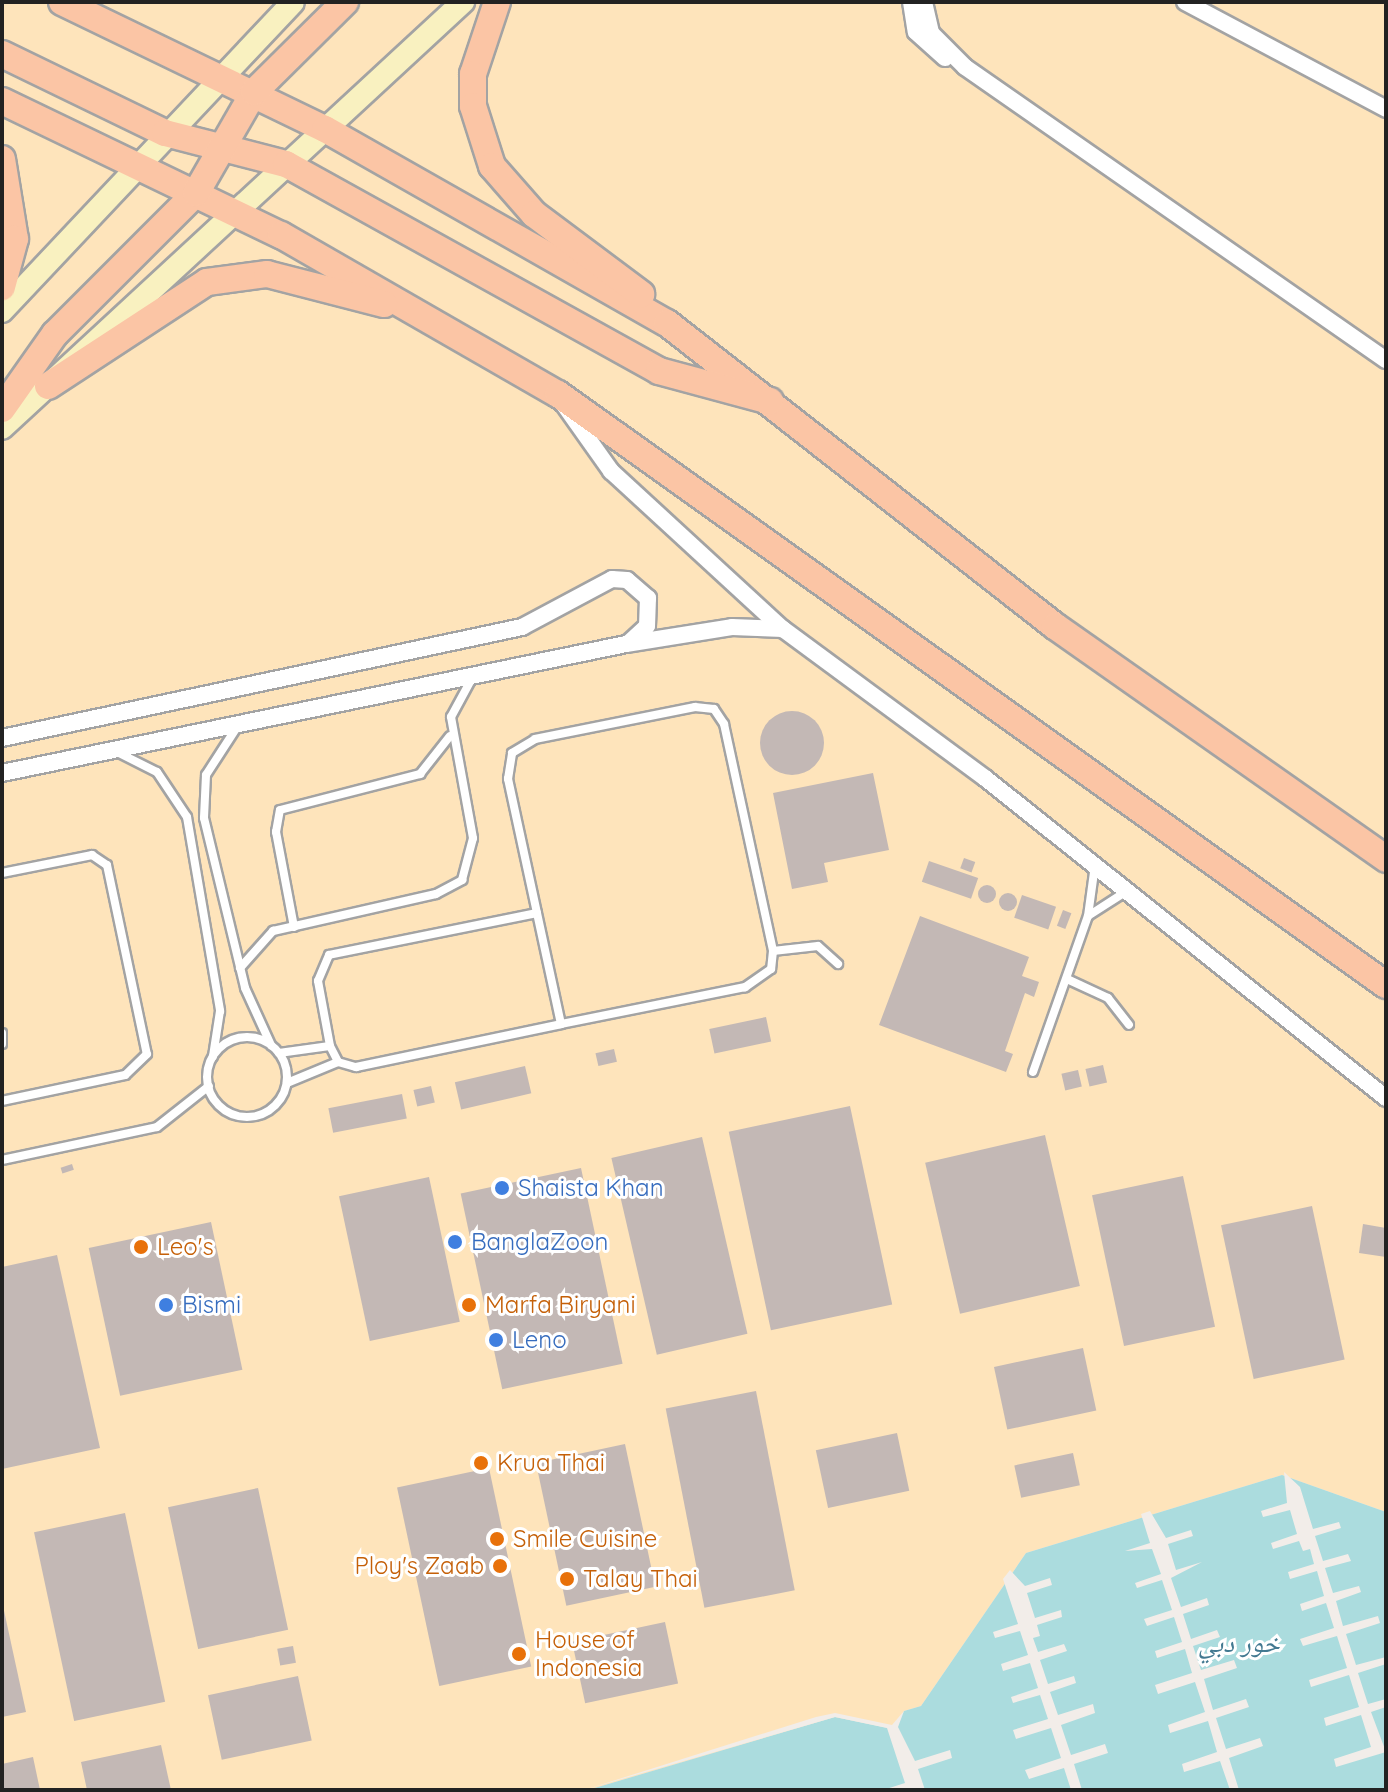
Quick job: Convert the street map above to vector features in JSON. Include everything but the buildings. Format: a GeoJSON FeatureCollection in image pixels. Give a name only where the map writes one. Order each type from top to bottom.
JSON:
{"type":"FeatureCollection","features":[{"type":"Feature","properties":{"kind":"main road"},"geometry":{"type":"LineString","coordinates":[[62,2],[254,92],[325,129],[667,323],[776,402],[1055,626],[1386,859]]}},
{"type":"Feature","properties":{"kind":"main road"},"geometry":{"type":"LineString","coordinates":[[2,311],[218,75],[293,2]]}},
{"type":"Feature","properties":{"kind":"main road"},"geometry":{"type":"LineString","coordinates":[[2,409],[55,334],[196,193],[254,92],[345,2]]}},
{"type":"Feature","properties":{"kind":"main road"},"geometry":{"type":"LineString","coordinates":[[2,428],[231,209],[286,164],[463,2]]}},
{"type":"Feature","properties":{"kind":"main road"},"geometry":{"type":"LineString","coordinates":[[497,2],[473,74],[473,106],[492,166],[534,214],[616,272],[667,323]]}},
{"type":"Feature","properties":{"kind":"main road"},"geometry":{"type":"LineString","coordinates":[[2,54],[165,133],[286,164],[659,371],[776,402]]}},
{"type":"Feature","properties":{"kind":"main road"},"geometry":{"type":"LineString","coordinates":[[2,101],[135,167],[231,209],[431,318],[558,394],[1386,985]]}},
{"type":"Feature","properties":{"kind":"main road"},"geometry":{"type":"LineString","coordinates":[[2,159],[15,239],[2,287]]}},
{"type":"Feature","properties":{"kind":"main road"},"geometry":{"type":"LineString","coordinates":[[48,386],[179,295],[237,275],[298,278],[431,318]]}},
{"type":"Feature","properties":{"kind":"street"},"geometry":{"type":"LineString","coordinates":[[911,2],[921,41],[965,67],[1385,361]]}},
{"type":"Feature","properties":{"kind":"street"},"geometry":{"type":"LineString","coordinates":[[924,2],[931,33],[965,67]]}},
{"type":"Feature","properties":{"kind":"street"},"geometry":{"type":"LineString","coordinates":[[1185,2],[1386,108]]}},
{"type":"Feature","properties":{"kind":"street"},"geometry":{"type":"LineString","coordinates":[[558,394],[611,471],[783,629],[1095,865],[1386,1098]]}},
{"type":"Feature","properties":{"kind":"street"},"geometry":{"type":"LineString","coordinates":[[2,738],[522,627],[612,579],[627,580],[648,598],[647,626],[626,644]]}},
{"type":"Feature","properties":{"kind":"street"},"geometry":{"type":"LineString","coordinates":[[2,773],[626,644],[732,627],[783,629]]}},
{"type":"Feature","properties":{"kind":"lane"},"geometry":{"type":"LineString","coordinates":[[240,968],[259,940],[294,927],[436,894],[462,880],[473,838],[451,736],[456,700],[480,672]]}},
{"type":"Feature","properties":{"kind":"lane"},"geometry":{"type":"LineString","coordinates":[[287,1083],[338,1062],[356,1067],[757,983],[771,969],[773,951],[724,724],[705,706],[535,739],[512,753],[508,779],[561,1024]]}},
{"type":"Feature","properties":{"kind":"lane"},"geometry":{"type":"LineString","coordinates":[[106,751],[157,772],[187,817],[220,1011],[209,1086],[219,1105],[249,1117],[278,1103],[287,1083],[279,1053],[271,1045],[240,968],[202,796],[215,755],[242,722]]}},
{"type":"Feature","properties":{"kind":"lane"},"geometry":{"type":"LineString","coordinates":[[294,927],[276,832],[280,810],[420,774],[451,736]]}},
{"type":"Feature","properties":{"kind":"lane"},"geometry":{"type":"LineString","coordinates":[[2,873],[92,855],[107,865],[147,1054],[125,1075],[2,1101]]}},
{"type":"Feature","properties":{"kind":"lane"},"geometry":{"type":"LineString","coordinates":[[1033,1072],[1088,916],[1095,865]]}},
{"type":"Feature","properties":{"kind":"lane"},"geometry":{"type":"LineString","coordinates":[[1088,916],[1127,890]]}},
{"type":"Feature","properties":{"kind":"lane"},"geometry":{"type":"LineString","coordinates":[[338,1062],[330,1046],[318,981],[329,955],[537,913]]}},
{"type":"Feature","properties":{"kind":"lane"},"geometry":{"type":"LineString","coordinates":[[773,951],[818,946],[838,964]]}},
{"type":"Feature","properties":{"kind":"lane"},"geometry":{"type":"LineString","coordinates":[[1067,979],[1108,998],[1129,1025]]}},
{"type":"Feature","properties":{"kind":"lane"},"geometry":{"type":"LineString","coordinates":[[2,1033],[2,1044]]}},
{"type":"Feature","properties":{"kind":"lane"},"geometry":{"type":"LineString","coordinates":[[213,1056],[240,1038],[271,1045]]}},
{"type":"Feature","properties":{"kind":"lane"},"geometry":{"type":"LineString","coordinates":[[279,1053],[330,1046]]}},
{"type":"Feature","properties":{"kind":"lane"},"geometry":{"type":"LineString","coordinates":[[2,1160],[157,1127],[209,1086]]}},
{"type":"Feature","properties":{"kind":"sand"},"geometry":{"type":"Polygon","coordinates":[[[2,2],[1386,2],[1386,1512],[1282,1475],[1026,1553],[921,1706],[904,1711],[893,1729],[835,1717],[588,1790],[2,1790],[2,2]]]}},
{"type":"Feature","properties":{"kind":"water","name":"خور دبي"},"geometry":{"type":"Polygon","coordinates":[[[1282,1475],[1386,1512],[1386,1790],[588,1790],[835,1717],[893,1729],[904,1711],[921,1706],[1026,1553],[1282,1475]]]}},
{"type":"Feature","properties":{"kind":"pier"},"geometry":{"type":"Polygon","coordinates":[[[1284,1472],[1300,1487],[1313,1529],[1339,1522],[1341,1528],[1315,1536],[1323,1561],[1348,1554],[1351,1561],[1325,1568],[1333,1593],[1359,1586],[1361,1592],[1336,1601],[1343,1626],[1378,1616],[1380,1623],[1346,1634],[1356,1665],[1386,1657],[1386,1664],[1358,1673],[1368,1704],[1386,1699],[1386,1707],[1371,1712],[1386,1752],[1336,1767],[1334,1759],[1371,1747],[1361,1715],[1326,1726],[1324,1718],[1359,1707],[1349,1675],[1311,1687],[1309,1680],[1347,1668],[1337,1636],[1303,1646],[1300,1639],[1334,1628],[1326,1603],[1302,1611],[1300,1604],[1324,1596],[1317,1571],[1290,1579],[1288,1572],[1314,1564],[1310,1549],[1303,1551],[1299,1541],[1273,1549],[1271,1543],[1297,1534],[1290,1510],[1263,1517],[1261,1511],[1287,1503],[1284,1472]]]}},
{"type":"Feature","properties":{"kind":"pier"},"geometry":{"type":"Polygon","coordinates":[[[1150,1511],[1166,1538],[1191,1530],[1193,1536],[1168,1544],[1176,1570],[1202,1562],[1171,1578],[1181,1607],[1207,1598],[1209,1605],[1183,1614],[1191,1639],[1217,1630],[1220,1637],[1193,1646],[1201,1670],[1234,1660],[1237,1668],[1204,1679],[1213,1710],[1246,1699],[1249,1707],[1216,1718],[1226,1749],[1260,1738],[1263,1746],[1229,1758],[1239,1790],[1230,1790],[1220,1761],[1184,1772],[1182,1764],[1217,1752],[1208,1721],[1170,1733],[1168,1725],[1205,1712],[1195,1682],[1158,1694],[1155,1685],[1192,1673],[1185,1649],[1157,1658],[1155,1651],[1182,1642],[1174,1617],[1147,1626],[1144,1619],[1172,1610],[1162,1580],[1137,1588],[1135,1583],[1161,1574],[1152,1549],[1125,1551],[1150,1543],[1141,1514],[1150,1511]]]}},
{"type":"Feature","properties":{"kind":"pier"},"geometry":{"type":"Polygon","coordinates":[[[1010,1570],[1025,1586],[1050,1578],[1052,1585],[1027,1593],[1035,1618],[1061,1610],[1062,1617],[1037,1625],[1040,1636],[1033,1638],[1038,1652],[1064,1644],[1067,1651],[1040,1660],[1048,1684],[1074,1676],[1076,1683],[1050,1692],[1058,1715],[1093,1704],[1095,1713],[1061,1725],[1071,1755],[1105,1744],[1108,1753],[1074,1764],[1082,1790],[1071,1790],[1064,1768],[1029,1779],[1025,1770],[1061,1758],[1051,1728],[1016,1739],[1013,1730],[1048,1719],[1040,1695],[1013,1703],[1011,1697],[1038,1688],[1030,1663],[1003,1671],[1001,1664],[1028,1655],[1020,1631],[995,1638],[993,1632],[1018,1624],[1003,1579],[1010,1570]]]}},
{"type":"Feature","properties":{"kind":"pier"},"geometry":{"type":"Polygon","coordinates":[[[904,1711],[898,1727],[915,1761],[950,1750],[952,1758],[918,1769],[925,1790],[883,1790],[905,1783],[887,1728],[835,1717],[584,1790],[816,1717],[835,1713],[892,1725],[904,1711]]]}},
{"type":"Feature","properties":{"kind":"place","name":"Shaista Khan"},"geometry":{"type":"Point","coordinates":[502,1188]}},
{"type":"Feature","properties":{"kind":"place","name":"BanglaZoon"},"geometry":{"type":"Point","coordinates":[455,1242]}},
{"type":"Feature","properties":{"kind":"place","name":"Leo's"},"geometry":{"type":"Point","coordinates":[141,1247]}},
{"type":"Feature","properties":{"kind":"place","name":"Bismi"},"geometry":{"type":"Point","coordinates":[166,1305]}},
{"type":"Feature","properties":{"kind":"place","name":"Marfa Biryani"},"geometry":{"type":"Point","coordinates":[469,1305]}},
{"type":"Feature","properties":{"kind":"place","name":"Leno"},"geometry":{"type":"Point","coordinates":[496,1340]}},
{"type":"Feature","properties":{"kind":"place","name":"Krua Thai"},"geometry":{"type":"Point","coordinates":[481,1463]}},
{"type":"Feature","properties":{"kind":"place","name":"Smile Cuisine"},"geometry":{"type":"Point","coordinates":[497,1539]}},
{"type":"Feature","properties":{"kind":"place","name":"Ploy's Zaab"},"geometry":{"type":"Point","coordinates":[500,1566]}},
{"type":"Feature","properties":{"kind":"place","name":"Talay Thai"},"geometry":{"type":"Point","coordinates":[567,1579]}},
{"type":"Feature","properties":{"kind":"place","name":"House of Indonesia"},"geometry":{"type":"Point","coordinates":[519,1654]}}]}
